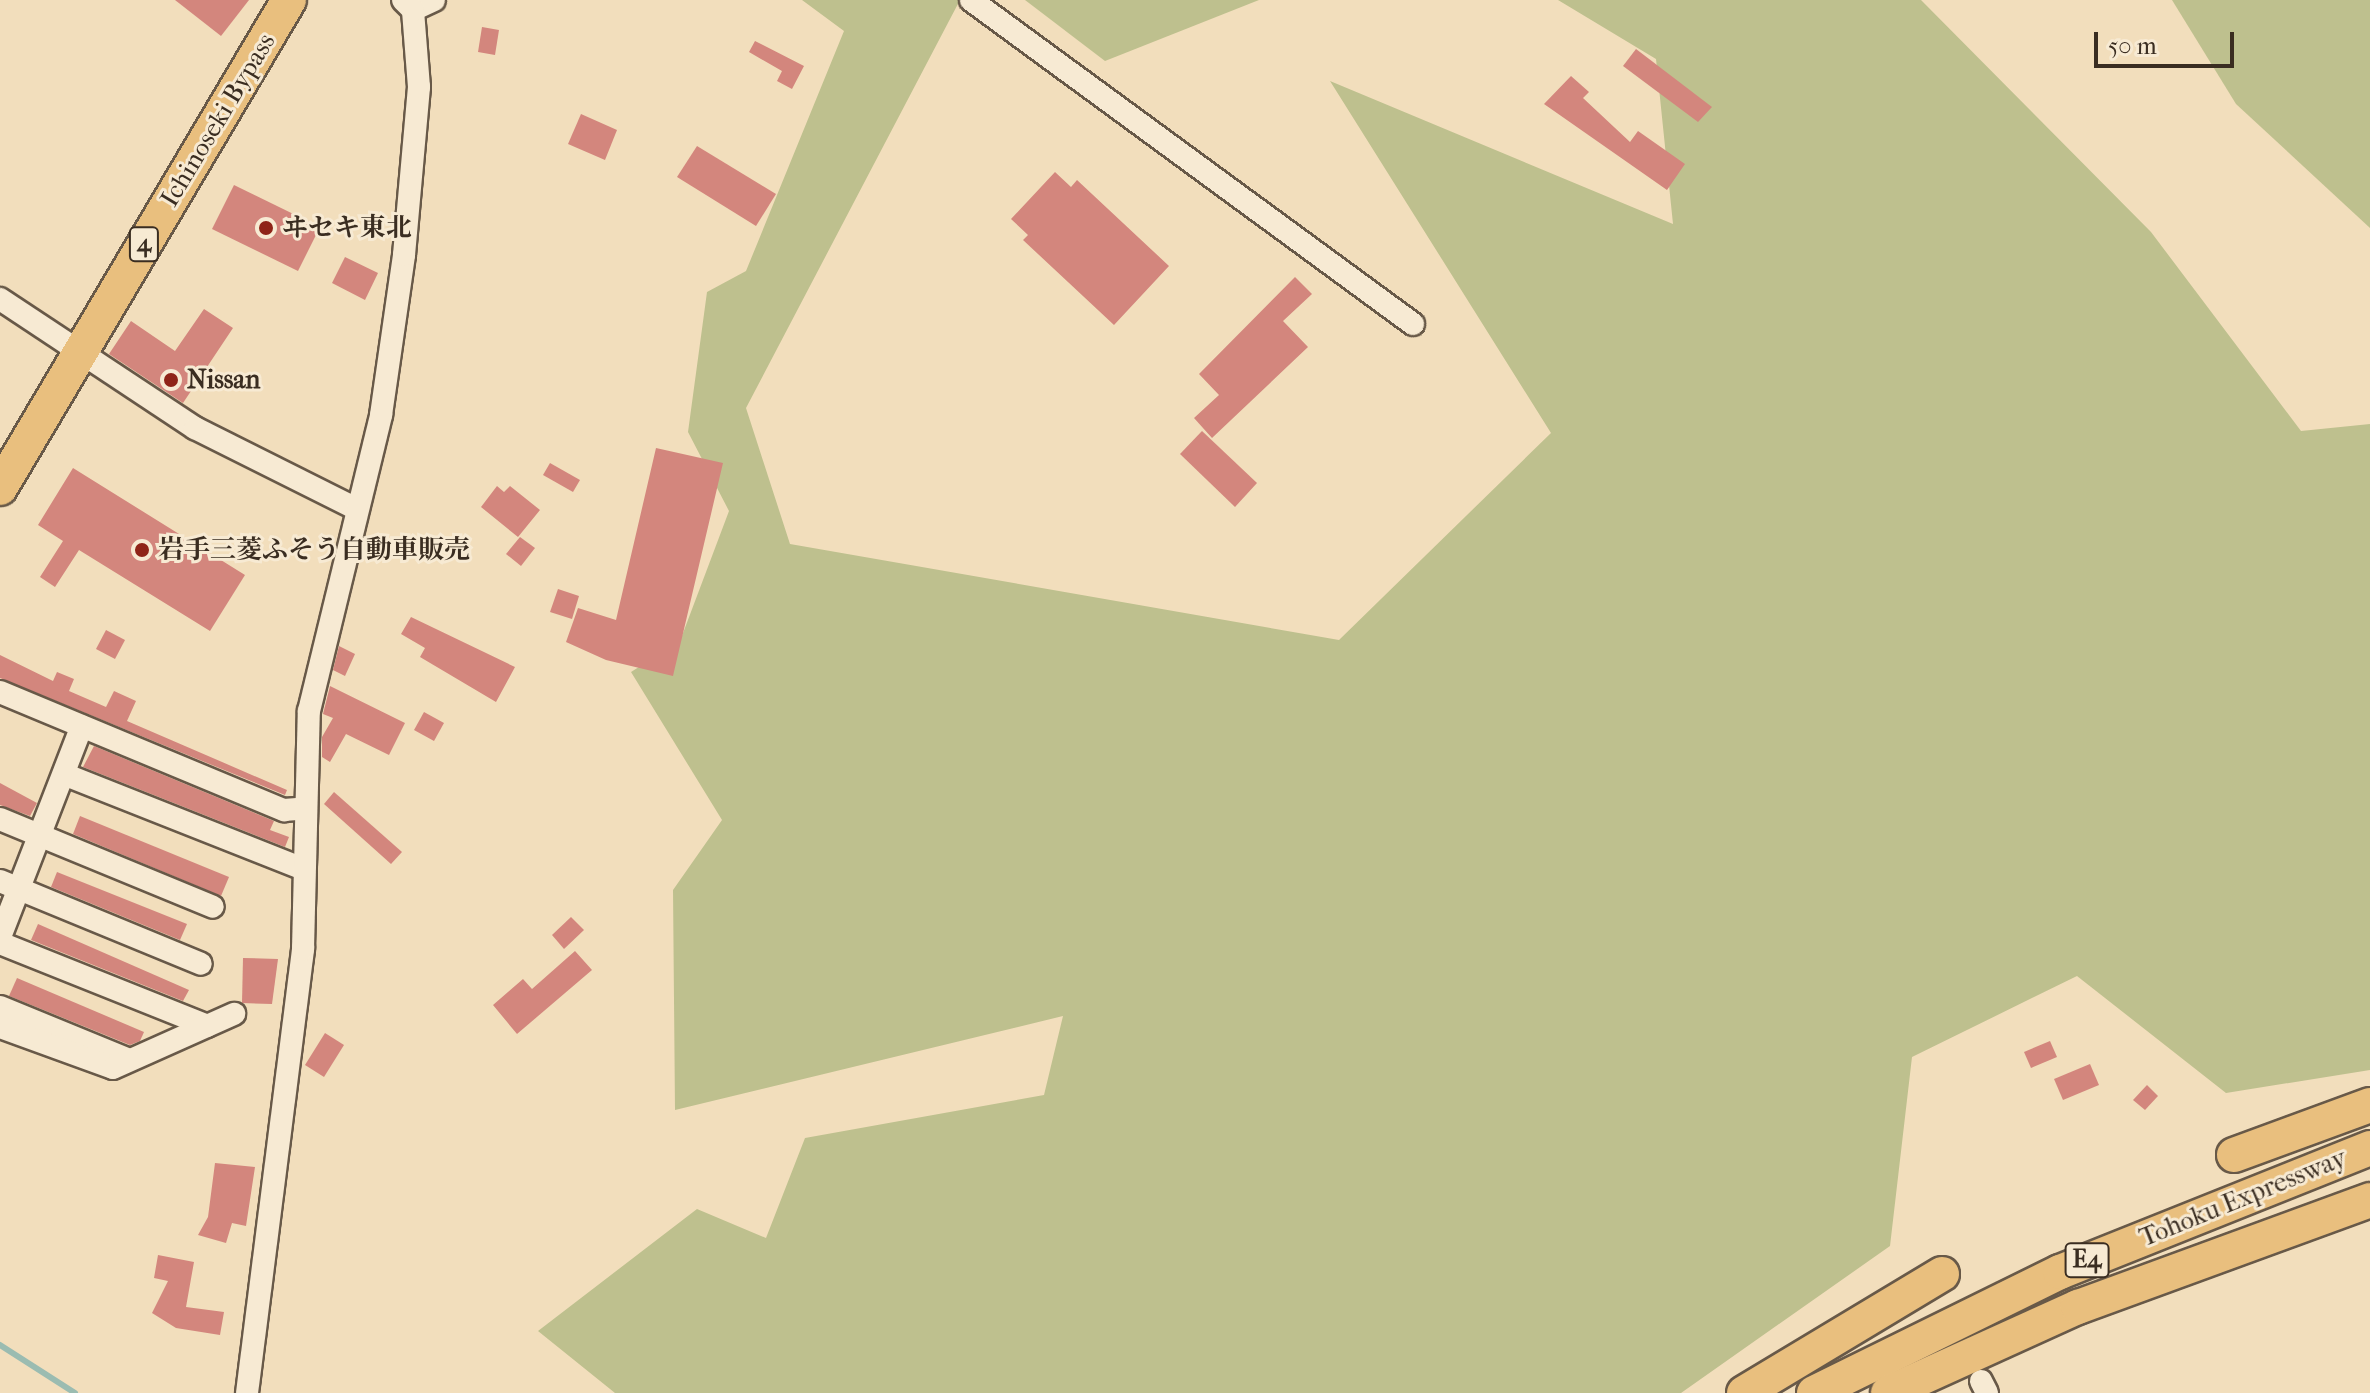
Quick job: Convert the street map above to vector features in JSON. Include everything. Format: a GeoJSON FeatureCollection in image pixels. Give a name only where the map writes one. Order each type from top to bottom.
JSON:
{"type":"FeatureCollection","features":[{"type":"Feature","properties":{"kind":"highway","name":"Ichinoseki Bypass"},"geometry":{"type":"LineString","coordinates":[[0,488],[289,0]]}},
{"type":"Feature","properties":{"kind":"highway"},"geometry":{"type":"LineString","coordinates":[[2234,1155],[2370,1105]]}},
{"type":"Feature","properties":{"kind":"highway","name":"Tohoku Expressway"},"geometry":{"type":"LineString","coordinates":[[1814,1393],[2060,1272],[2370,1148]]}},
{"type":"Feature","properties":{"kind":"highway","name":"Tohoku Expressway"},"geometry":{"type":"LineString","coordinates":[[1888,1393],[2078,1307],[2370,1200]]}},
{"type":"Feature","properties":{"kind":"highway"},"geometry":{"type":"LineString","coordinates":[[1744,1393],[1942,1274]]}},
{"type":"Feature","properties":{"kind":"street"},"geometry":{"type":"LineString","coordinates":[[971,0],[1413,324]]}},
{"type":"Feature","properties":{"kind":"street"},"geometry":{"type":"LineString","coordinates":[[247,1393],[303,949],[309,711],[381,415],[404,255],[419,87],[417,3]]}},
{"type":"Feature","properties":{"kind":"street"},"geometry":{"type":"LineString","coordinates":[[0,299],[81,349],[195,428],[357,509]]}},
{"type":"Feature","properties":{"kind":"street"},"geometry":{"type":"LineString","coordinates":[[0,692],[284,810],[297,809]]}},
{"type":"Feature","properties":{"kind":"street"},"geometry":{"type":"LineString","coordinates":[[82,726],[66,775],[39,835],[10,885],[0,940],[207,1026]]}},
{"type":"Feature","properties":{"kind":"street"},"geometry":{"type":"LineString","coordinates":[[66,775],[303,869]]}},
{"type":"Feature","properties":{"kind":"street"},"geometry":{"type":"LineString","coordinates":[[0,819],[213,907]]}},
{"type":"Feature","properties":{"kind":"street"},"geometry":{"type":"LineString","coordinates":[[10,885],[201,964]]}},
{"type":"Feature","properties":{"kind":"street"},"geometry":{"type":"LineString","coordinates":[[0,1007],[129,1060]]}},
{"type":"Feature","properties":{"kind":"street"},"geometry":{"type":"LineString","coordinates":[[0,1027],[113,1068],[234,1014]]}},
{"type":"Feature","properties":{"kind":"green space"},"geometry":{"type":"Polygon","coordinates":[[[802,0],[960,0],[746,408],[790,544],[1339,640],[1551,433],[1330,81],[1673,224],[1656,59],[1558,0],[1921,0],[2151,232],[2301,431],[2370,424],[2370,1070],[2226,1093],[2077,976],[1912,1057],[1890,1246],[1681,1393],[615,1393],[538,1331],[697,1209],[766,1238],[805,1138],[1044,1095],[1063,1016],[675,1110],[673,890],[722,820],[631,672],[680,641],[729,511],[688,432],[707,292],[746,271],[844,31],[802,0]]]}},
{"type":"Feature","properties":{"kind":"green space"},"geometry":{"type":"Polygon","coordinates":[[[1025,0],[1259,0],[1105,61],[1025,0]]]}},
{"type":"Feature","properties":{"kind":"green space"},"geometry":{"type":"Polygon","coordinates":[[[2172,0],[2370,0],[2370,228],[2236,104],[2172,0]]]}},
{"type":"Feature","properties":{"kind":"building"},"geometry":{"type":"Polygon","coordinates":[[[175,0],[249,0],[221,36],[175,0]]]}},
{"type":"Feature","properties":{"kind":"building"},"geometry":{"type":"Polygon","coordinates":[[[482,27],[499,30],[495,55],[478,52],[482,27]]]}},
{"type":"Feature","properties":{"kind":"building"},"geometry":{"type":"Polygon","coordinates":[[[755,41],[804,66],[792,89],[777,81],[782,71],[749,52],[755,41]]]}},
{"type":"Feature","properties":{"kind":"building"},"geometry":{"type":"Polygon","coordinates":[[[1636,49],[1712,107],[1698,122],[1623,66],[1636,49]]]}},
{"type":"Feature","properties":{"kind":"building"},"geometry":{"type":"Polygon","coordinates":[[[1571,76],[1589,92],[1583,98],[1630,142],[1638,131],[1685,164],[1667,190],[1544,104],[1571,76]]]}},
{"type":"Feature","properties":{"kind":"building"},"geometry":{"type":"Polygon","coordinates":[[[581,114],[617,130],[605,160],[568,144],[581,114]]]}},
{"type":"Feature","properties":{"kind":"building"},"geometry":{"type":"Polygon","coordinates":[[[697,146],[776,194],[756,226],[677,177],[697,146]]]}},
{"type":"Feature","properties":{"kind":"building"},"geometry":{"type":"Polygon","coordinates":[[[1055,172],[1071,187],[1077,180],[1169,266],[1114,325],[1023,240],[1028,235],[1011,219],[1055,172]]]}},
{"type":"Feature","properties":{"kind":"building","name":"ヰセキ東北"},"geometry":{"type":"Polygon","coordinates":[[[234,185],[320,227],[298,271],[212,229],[234,185]]]}},
{"type":"Feature","properties":{"kind":"building"},"geometry":{"type":"Polygon","coordinates":[[[345,257],[378,273],[365,300],[332,283],[345,257]]]}},
{"type":"Feature","properties":{"kind":"building"},"geometry":{"type":"Polygon","coordinates":[[[1295,277],[1312,294],[1283,321],[1308,347],[1212,438],[1194,418],[1219,395],[1199,374],[1295,277]]]}},
{"type":"Feature","properties":{"kind":"building","name":"Nissan"},"geometry":{"type":"Polygon","coordinates":[[[204,309],[233,328],[183,403],[109,354],[131,321],[175,351],[204,309]]]}},
{"type":"Feature","properties":{"kind":"building"},"geometry":{"type":"Polygon","coordinates":[[[1202,431],[1257,483],[1235,507],[1180,454],[1202,431]]]}},
{"type":"Feature","properties":{"kind":"building"},"geometry":{"type":"Polygon","coordinates":[[[656,448],[723,463],[673,676],[606,660],[566,642],[578,608],[616,620],[656,448]]]}},
{"type":"Feature","properties":{"kind":"building"},"geometry":{"type":"Polygon","coordinates":[[[550,463],[580,480],[573,492],[543,475],[550,463]]]}},
{"type":"Feature","properties":{"kind":"building","name":"岩手三菱ふそう自動車販売"},"geometry":{"type":"Polygon","coordinates":[[[73,468],[245,575],[210,631],[79,550],[55,587],[40,577],[63,541],[38,525],[73,468]]]}},
{"type":"Feature","properties":{"kind":"building"},"geometry":{"type":"Polygon","coordinates":[[[497,486],[504,492],[510,486],[540,510],[518,537],[481,507],[497,486]]]}},
{"type":"Feature","properties":{"kind":"building"},"geometry":{"type":"Polygon","coordinates":[[[520,537],[535,548],[521,566],[506,554],[520,537]]]}},
{"type":"Feature","properties":{"kind":"building"},"geometry":{"type":"Polygon","coordinates":[[[558,589],[579,596],[572,619],[550,612],[558,589]]]}},
{"type":"Feature","properties":{"kind":"building"},"geometry":{"type":"Polygon","coordinates":[[[411,617],[515,667],[496,702],[420,657],[425,648],[401,634],[411,617]]]}},
{"type":"Feature","properties":{"kind":"building"},"geometry":{"type":"Polygon","coordinates":[[[106,630],[125,640],[115,659],[96,649],[106,630]]]}},
{"type":"Feature","properties":{"kind":"building"},"geometry":{"type":"Polygon","coordinates":[[[339,646],[355,654],[345,676],[333,670],[339,646]]]}},
{"type":"Feature","properties":{"kind":"building"},"geometry":{"type":"Polygon","coordinates":[[[0,655],[53,681],[57,672],[74,679],[69,691],[106,707],[114,691],[136,701],[127,721],[287,790],[285,795],[0,678],[0,655]]]}},
{"type":"Feature","properties":{"kind":"building"},"geometry":{"type":"Polygon","coordinates":[[[330,686],[405,723],[389,755],[346,734],[330,762],[322,757],[322,737],[333,718],[323,714],[330,686]]]}},
{"type":"Feature","properties":{"kind":"building"},"geometry":{"type":"Polygon","coordinates":[[[424,712],[444,723],[434,741],[414,730],[424,712]]]}},
{"type":"Feature","properties":{"kind":"building"},"geometry":{"type":"Polygon","coordinates":[[[94,746],[274,821],[270,830],[289,837],[285,847],[83,767],[94,746]]]}},
{"type":"Feature","properties":{"kind":"building"},"geometry":{"type":"Polygon","coordinates":[[[0,783],[37,803],[30,816],[0,805],[0,783]]]}},
{"type":"Feature","properties":{"kind":"building"},"geometry":{"type":"Polygon","coordinates":[[[334,792],[402,852],[391,864],[324,804],[334,792]]]}},
{"type":"Feature","properties":{"kind":"building"},"geometry":{"type":"Polygon","coordinates":[[[80,816],[229,877],[221,896],[73,834],[80,816]]]}},
{"type":"Feature","properties":{"kind":"building"},"geometry":{"type":"Polygon","coordinates":[[[57,872],[187,924],[180,940],[51,887],[57,872]]]}},
{"type":"Feature","properties":{"kind":"building"},"geometry":{"type":"Polygon","coordinates":[[[571,917],[584,930],[564,949],[552,935],[571,917]]]}},
{"type":"Feature","properties":{"kind":"building"},"geometry":{"type":"Polygon","coordinates":[[[38,924],[189,990],[183,1001],[31,940],[38,924]]]}},
{"type":"Feature","properties":{"kind":"building"},"geometry":{"type":"Polygon","coordinates":[[[575,951],[592,970],[517,1034],[493,1005],[523,979],[532,989],[575,951]]]}},
{"type":"Feature","properties":{"kind":"building"},"geometry":{"type":"Polygon","coordinates":[[[243,958],[278,959],[272,1004],[242,1003],[243,958]]]}},
{"type":"Feature","properties":{"kind":"building"},"geometry":{"type":"Polygon","coordinates":[[[17,978],[144,1032],[140,1041],[130,1045],[9,996],[17,978]]]}},
{"type":"Feature","properties":{"kind":"building"},"geometry":{"type":"Polygon","coordinates":[[[325,1033],[344,1045],[324,1077],[305,1065],[325,1033]]]}},
{"type":"Feature","properties":{"kind":"building"},"geometry":{"type":"Polygon","coordinates":[[[2050,1041],[2057,1057],[2031,1068],[2024,1052],[2050,1041]]]}},
{"type":"Feature","properties":{"kind":"building"},"geometry":{"type":"Polygon","coordinates":[[[2090,1064],[2099,1085],[2063,1100],[2054,1079],[2090,1064]]]}},
{"type":"Feature","properties":{"kind":"building"},"geometry":{"type":"Polygon","coordinates":[[[2147,1085],[2158,1096],[2145,1110],[2133,1100],[2147,1085]]]}},
{"type":"Feature","properties":{"kind":"building"},"geometry":{"type":"Polygon","coordinates":[[[215,1163],[255,1167],[246,1226],[232,1223],[226,1243],[198,1235],[208,1217],[215,1163]]]}},
{"type":"Feature","properties":{"kind":"building"},"geometry":{"type":"Polygon","coordinates":[[[158,1255],[194,1262],[186,1307],[224,1312],[220,1335],[176,1328],[152,1313],[168,1281],[154,1278],[158,1255]]]}},
{"type":"Feature","properties":{"kind":"waterway"},"geometry":{"type":"LineString","coordinates":[[0,1345],[75,1393]]}},
{"type":"Feature","properties":{"kind":"place","name":"ヰセキ東北"},"geometry":{"type":"Point","coordinates":[266,228]}},
{"type":"Feature","properties":{"kind":"place","name":"Nissan"},"geometry":{"type":"Point","coordinates":[171,380]}},
{"type":"Feature","properties":{"kind":"place","name":"岩手三菱ふそう自動車販売"},"geometry":{"type":"Point","coordinates":[142,550]}}]}
